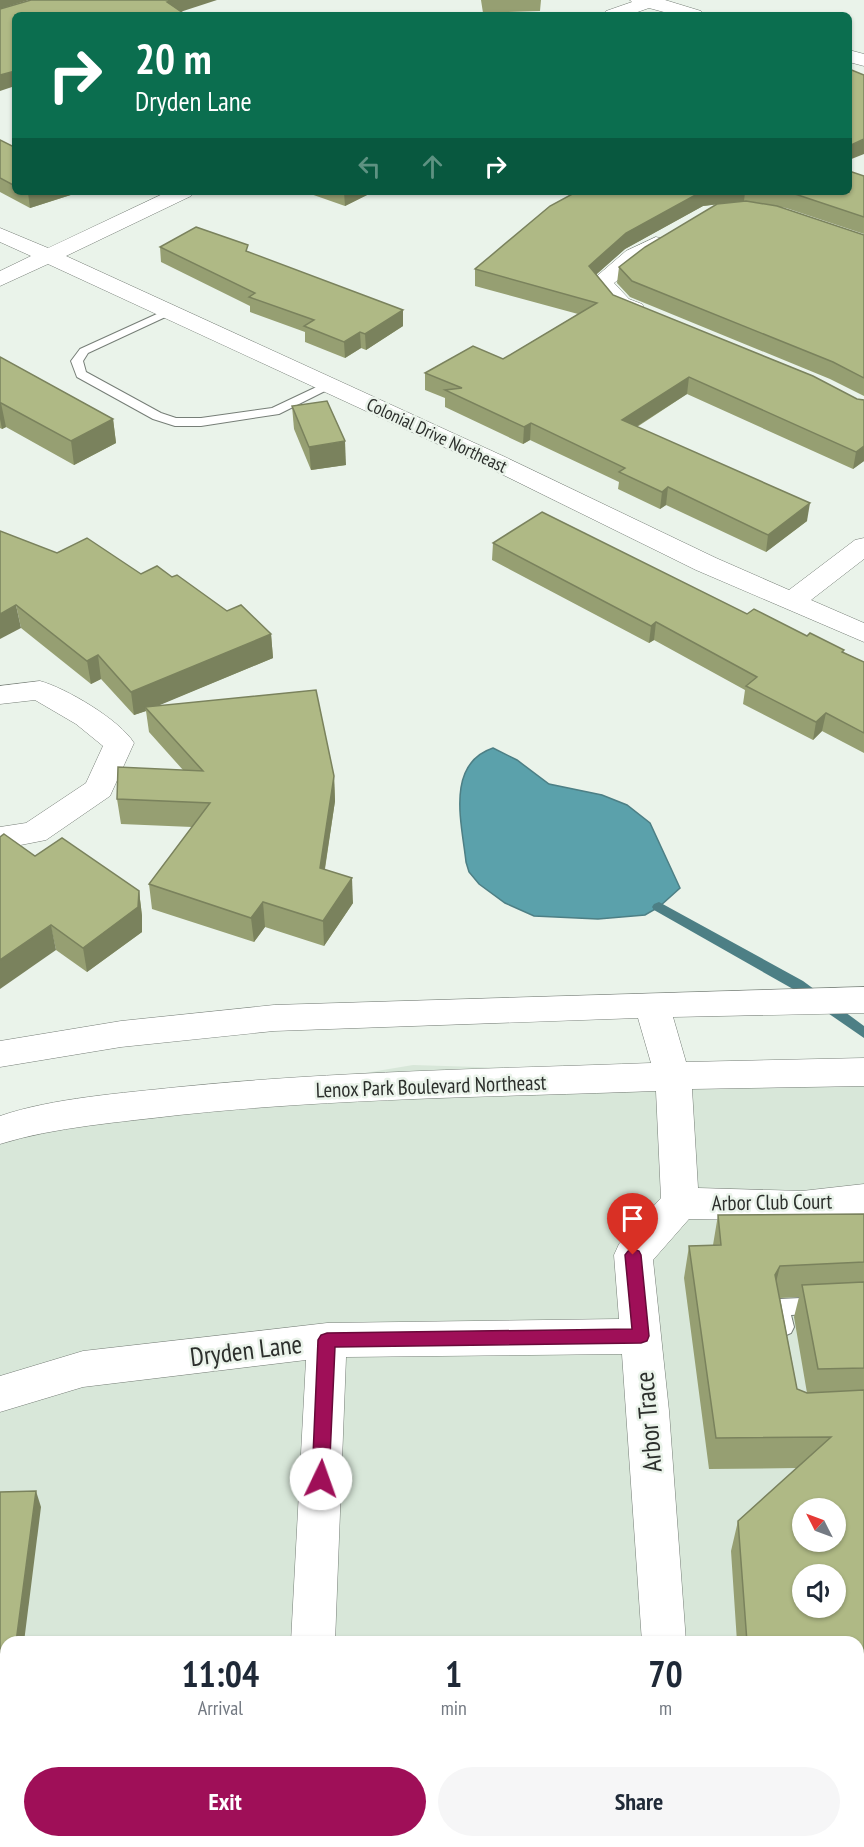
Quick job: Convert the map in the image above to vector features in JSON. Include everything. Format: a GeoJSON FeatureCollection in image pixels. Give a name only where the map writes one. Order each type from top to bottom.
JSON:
{"type":"FeatureCollection","features":[{"type":"Feature","properties":{"kind":"street"},"geometry":{"type":"LineString","coordinates":[[620,12],[648,1],[685,12]]}},
{"type":"Feature","properties":{"kind":"street"},"geometry":{"type":"LineString","coordinates":[[0,279],[178,195]]}},
{"type":"Feature","properties":{"kind":"street","name":"Colonial Drive Northeast"},"geometry":{"type":"LineString","coordinates":[[0,234],[494,461],[706,564],[793,600],[864,633]]}},
{"type":"Feature","properties":{"kind":"street"},"geometry":{"type":"LineString","coordinates":[[654,318],[621,304],[601,282],[634,256],[672,234]]}},
{"type":"Feature","properties":{"kind":"street"},"geometry":{"type":"LineString","coordinates":[[793,600],[864,546]]}},
{"type":"Feature","properties":{"kind":"street"},"geometry":{"type":"LineString","coordinates":[[0,695],[40,690],[86,717],[119,743],[99,789],[35,832],[0,838]]}},
{"type":"Feature","properties":{"kind":"street"},"geometry":{"type":"LineString","coordinates":[[0,1054],[121,1034],[273,1018],[864,1000]]}},
{"type":"Feature","properties":{"kind":"street"},"geometry":{"type":"LineString","coordinates":[[652,1006],[673,1078],[680,1203]]}},
{"type":"Feature","properties":{"kind":"street","name":"Lenox Park Boulevard Northeast"},"geometry":{"type":"LineString","coordinates":[[0,1130],[18,1124],[127,1107],[276,1091],[789,1072],[864,1072]]}},
{"type":"Feature","properties":{"kind":"street","name":"Arbor Club Court"},"geometry":{"type":"LineString","coordinates":[[680,1203],[802,1206],[864,1199]]}},
{"type":"Feature","properties":{"kind":"street","name":"Arbor Trace"},"geometry":{"type":"LineString","coordinates":[[664,1636],[633,1255],[680,1203]]}},
{"type":"Feature","properties":{"kind":"street","name":"Dryden Lane"},"geometry":{"type":"LineString","coordinates":[[0,1394],[83,1370],[327,1340],[641,1336]]}},
{"type":"Feature","properties":{"kind":"street"},"geometry":{"type":"LineString","coordinates":[[313,1636],[327,1340]]}},
{"type":"Feature","properties":{"kind":"lane"},"geometry":{"type":"LineString","coordinates":[[170,311],[84,351],[77,361],[81,374],[157,416],[175,422],[201,422],[275,411],[331,385]]}},
{"type":"Feature","properties":{"kind":"lane"},"geometry":{"type":"LineString","coordinates":[[787,1349],[780,1307],[864,1303]]}},
{"type":"Feature","properties":{"kind":"shaded area"},"geometry":{"type":"Polygon","coordinates":[[[413,1065],[814,1077],[864,1072],[864,1636],[0,1636],[0,1134],[413,1065]]]}},
{"type":"Feature","properties":{"kind":"water"},"geometry":{"type":"Polygon","coordinates":[[[493,748],[517,760],[549,784],[602,795],[627,805],[650,823],[680,888],[659,907],[645,915],[598,919],[534,916],[505,903],[479,884],[469,872],[466,862],[460,797],[462,781],[468,767],[478,756],[493,748]]]}},
{"type":"Feature","properties":{"kind":"building"},"geometry":{"type":"Polygon","coordinates":[[[31,0],[173,0],[167,2],[182,12],[12,12],[12,72],[0,75],[0,9],[31,0]]]}},
{"type":"Feature","properties":{"kind":"building"},"geometry":{"type":"Polygon","coordinates":[[[852,70],[864,75],[864,139],[852,145],[852,70]]]}},
{"type":"Feature","properties":{"kind":"building"},"geometry":{"type":"Polygon","coordinates":[[[0,140],[12,146],[12,184],[0,178],[0,140]]]}},
{"type":"Feature","properties":{"kind":"building"},"geometry":{"type":"Polygon","coordinates":[[[852,172],[864,176],[864,217],[798,195],[852,195],[852,172]]]}},
{"type":"Feature","properties":{"kind":"building"},"geometry":{"type":"Polygon","coordinates":[[[570,195],[696,195],[626,233],[589,266],[613,295],[813,376],[857,399],[864,400],[864,446],[856,452],[689,377],[622,420],[810,503],[768,535],[668,487],[662,492],[619,472],[625,468],[531,423],[524,427],[445,390],[462,388],[425,373],[473,346],[503,359],[597,303],[475,269],[550,206],[570,195]]]}},
{"type":"Feature","properties":{"kind":"building"},"geometry":{"type":"Polygon","coordinates":[[[746,201],[777,206],[864,235],[864,378],[833,362],[632,281],[619,267],[645,247],[717,204],[746,201]]]}},
{"type":"Feature","properties":{"kind":"building"},"geometry":{"type":"Polygon","coordinates":[[[196,227],[248,245],[246,251],[403,310],[365,334],[360,332],[344,342],[304,326],[314,320],[249,297],[255,293],[160,247],[196,227]]]}},
{"type":"Feature","properties":{"kind":"building"},"geometry":{"type":"Polygon","coordinates":[[[0,357],[113,419],[71,441],[0,404],[0,357]]]}},
{"type":"Feature","properties":{"kind":"building"},"geometry":{"type":"Polygon","coordinates":[[[327,401],[345,441],[309,447],[292,406],[327,401]]]}},
{"type":"Feature","properties":{"kind":"building"},"geometry":{"type":"Polygon","coordinates":[[[542,512],[747,614],[754,609],[807,636],[810,633],[864,662],[864,733],[826,713],[816,722],[746,686],[757,677],[656,622],[651,626],[493,543],[542,512]]]}},
{"type":"Feature","properties":{"kind":"building"},"geometry":{"type":"Polygon","coordinates":[[[0,531],[57,553],[87,538],[141,574],[157,566],[172,577],[177,575],[227,611],[241,605],[271,634],[131,692],[98,655],[87,661],[16,605],[0,614],[0,531]]]}},
{"type":"Feature","properties":{"kind":"building"},"geometry":{"type":"Polygon","coordinates":[[[316,690],[334,776],[320,868],[352,878],[323,921],[263,902],[251,918],[149,884],[210,803],[117,799],[118,767],[203,771],[145,707],[316,690]]]}},
{"type":"Feature","properties":{"kind":"building"},"geometry":{"type":"Polygon","coordinates":[[[4,834],[35,856],[62,838],[139,891],[138,907],[83,948],[51,925],[0,960],[0,837],[4,834]]]}},
{"type":"Feature","properties":{"kind":"building"},"geometry":{"type":"Polygon","coordinates":[[[864,1214],[864,1262],[780,1266],[775,1275],[797,1389],[807,1393],[864,1390],[864,1636],[747,1636],[738,1521],[831,1437],[716,1438],[689,1246],[721,1245],[718,1215],[864,1214]]]}},
{"type":"Feature","properties":{"kind":"building"},"geometry":{"type":"Polygon","coordinates":[[[864,1282],[864,1368],[818,1369],[802,1285],[864,1282]]]}},
{"type":"Feature","properties":{"kind":"building"},"geometry":{"type":"Polygon","coordinates":[[[36,1491],[17,1636],[0,1636],[0,1492],[36,1491]]]}},
{"type":"Feature","properties":{"kind":"waterway"},"geometry":{"type":"LineString","coordinates":[[659,907],[798,985],[864,1033]]}},
{"type":"Feature","properties":{"kind":"route"},"geometry":{"type":"LineString","coordinates":[[321,1479],[327,1340],[641,1336],[633,1255]]}}]}
